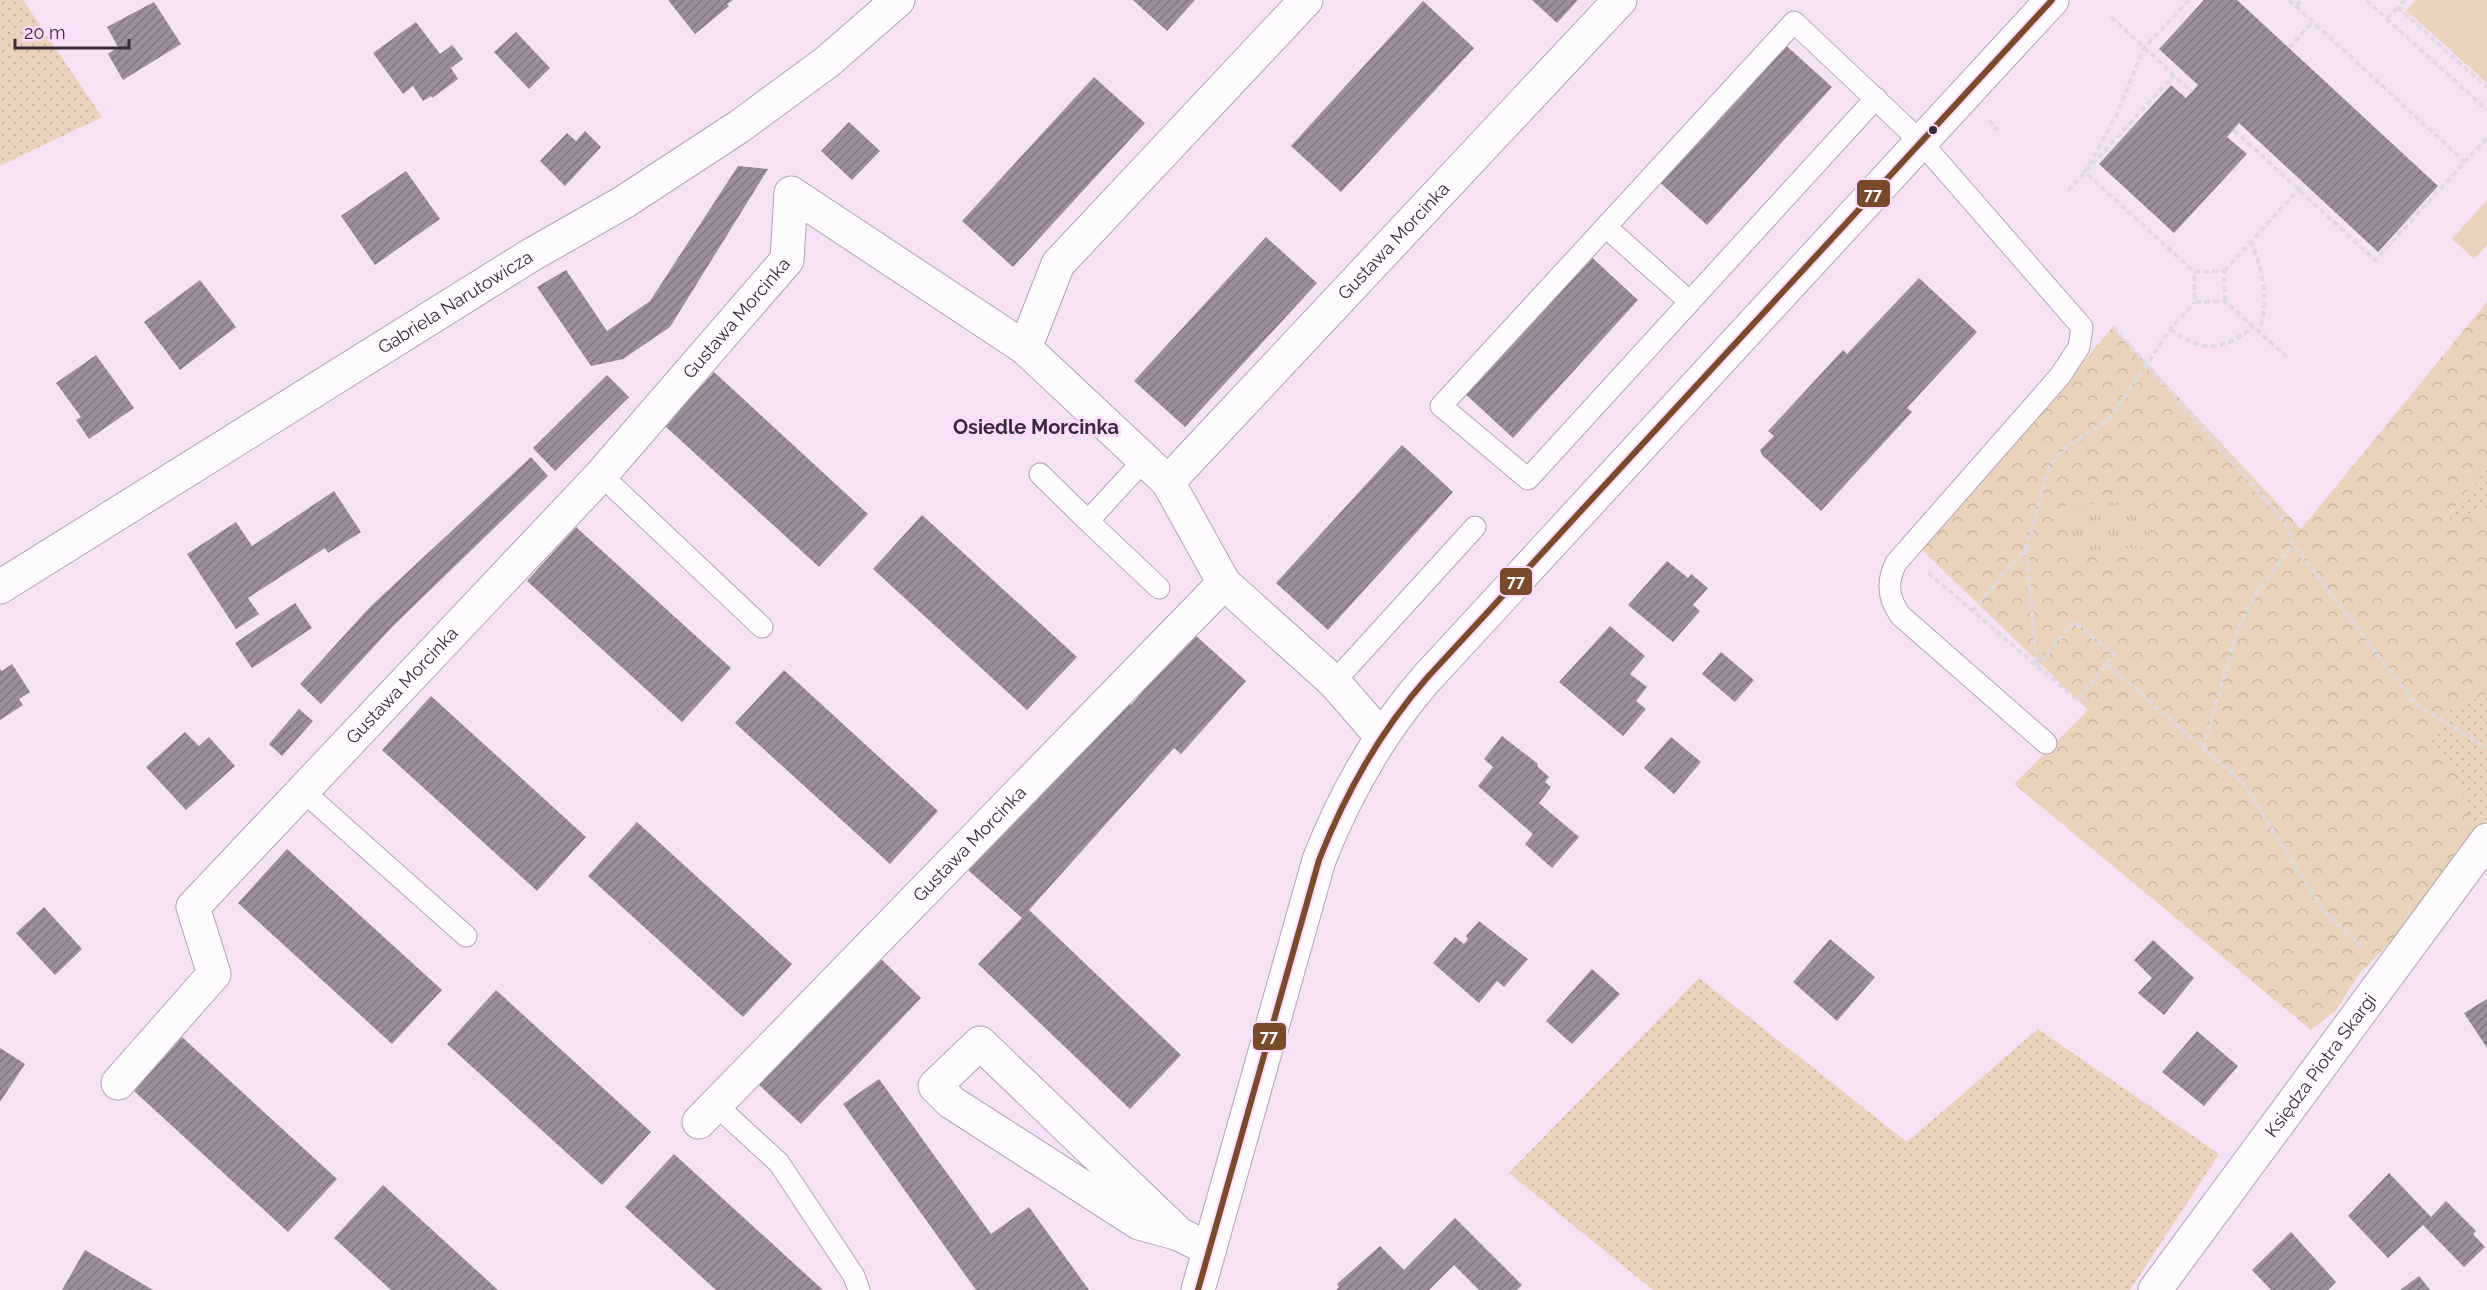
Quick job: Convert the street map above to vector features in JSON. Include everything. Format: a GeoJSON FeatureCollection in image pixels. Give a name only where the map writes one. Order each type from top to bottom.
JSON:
{"type":"FeatureCollection","features":[{"type":"Feature","properties":{"kind":"street","name":"Gabriela Narutowicza"},"geometry":{"type":"LineString","coordinates":[[0,587],[531,255],[643,190],[740,126],[827,62],[898,0]]}},
{"type":"Feature","properties":{"kind":"street"},"geometry":{"type":"LineString","coordinates":[[1025,348],[1058,264],[1306,0]]}},
{"type":"Feature","properties":{"kind":"street","name":"Gustawa Morcinka"},"geometry":{"type":"LineString","coordinates":[[1167,482],[1620,0]]}},
{"type":"Feature","properties":{"kind":"street"},"geometry":{"type":"LineString","coordinates":[[1198,1290],[1319,860],[1354,781],[1381,736],[1426,679],[2052,0]]}},
{"type":"Feature","properties":{"kind":"street","name":"Gustawa Morcinka"},"geometry":{"type":"LineString","coordinates":[[118,1083],[214,974],[193,907],[601,475],[787,260],[791,193],[1025,348],[1167,482],[1224,583],[1334,682],[1381,736]]}},
{"type":"Feature","properties":{"kind":"street","name":"Gustawa Morcinka"},"geometry":{"type":"LineString","coordinates":[[707,1114],[1224,583]]}},
{"type":"Feature","properties":{"kind":"street","name":"Księdza Piotra Skargi"},"geometry":{"type":"LineString","coordinates":[[2155,1290],[2487,840]]}},
{"type":"Feature","properties":{"kind":"street"},"geometry":{"type":"LineString","coordinates":[[1179,1234],[980,1043],[935,1086],[951,1102],[1139,1223],[1179,1234],[1209,1249]]}},
{"type":"Feature","properties":{"kind":"lane"},"geometry":{"type":"LineString","coordinates":[[1876,98],[1528,479],[1442,406],[1794,22],[1876,98],[1921,142],[2080,322],[2082,336],[2079,347],[2049,390],[1904,553],[1896,563],[1889,584],[1894,608],[2046,743]]}},
{"type":"Feature","properties":{"kind":"lane"},"geometry":{"type":"LineString","coordinates":[[1606,227],[1690,302]]}},
{"type":"Feature","properties":{"kind":"lane"},"geometry":{"type":"LineString","coordinates":[[1088,521],[1144,460]]}},
{"type":"Feature","properties":{"kind":"lane"},"geometry":{"type":"LineString","coordinates":[[1040,474],[1159,588]]}},
{"type":"Feature","properties":{"kind":"lane"},"geometry":{"type":"LineString","coordinates":[[601,475],[762,627]]}},
{"type":"Feature","properties":{"kind":"lane"},"geometry":{"type":"LineString","coordinates":[[1334,682],[1475,527]]}},
{"type":"Feature","properties":{"kind":"lane"},"geometry":{"type":"LineString","coordinates":[[303,791],[466,936]]}},
{"type":"Feature","properties":{"kind":"lane","name":"Gustawa Morcinka"},"geometry":{"type":"LineString","coordinates":[[707,1114],[779,1163],[854,1276],[859,1290]]}},
{"type":"Feature","properties":{"kind":"path"},"geometry":{"type":"LineString","coordinates":[[2085,172],[2130,85],[2144,48],[2189,0]]}},
{"type":"Feature","properties":{"kind":"path"},"geometry":{"type":"LineString","coordinates":[[2289,0],[2465,162]]}},
{"type":"Feature","properties":{"kind":"path"},"geometry":{"type":"LineString","coordinates":[[2296,6],[2302,0]]}},
{"type":"Feature","properties":{"kind":"path"},"geometry":{"type":"LineString","coordinates":[[2366,0],[2487,110]]}},
{"type":"Feature","properties":{"kind":"path"},"geometry":{"type":"LineString","coordinates":[[2387,19],[2405,0]]}},
{"type":"Feature","properties":{"kind":"path"},"geometry":{"type":"LineString","coordinates":[[2398,8],[2487,88]]}},
{"type":"Feature","properties":{"kind":"path"},"geometry":{"type":"LineString","coordinates":[[2111,17],[2192,92]]}},
{"type":"Feature","properties":{"kind":"path"},"geometry":{"type":"LineString","coordinates":[[2289,48],[2312,22]]}},
{"type":"Feature","properties":{"kind":"path"},"geometry":{"type":"LineString","coordinates":[[2068,191],[2174,75]]}},
{"type":"Feature","properties":{"kind":"path"},"geometry":{"type":"LineString","coordinates":[[2234,130],[2375,260],[2487,138]]}},
{"type":"Feature","properties":{"kind":"path"},"geometry":{"type":"LineString","coordinates":[[2085,172],[2194,272],[2224,271]]}},
{"type":"Feature","properties":{"kind":"path"},"geometry":{"type":"LineString","coordinates":[[2225,301],[2224,271],[2304,184]]}},
{"type":"Feature","properties":{"kind":"path"},"geometry":{"type":"LineString","coordinates":[[2251,241],[2264,288],[2264,318],[2259,332]]}},
{"type":"Feature","properties":{"kind":"path"},"geometry":{"type":"LineString","coordinates":[[2194,272],[2195,302]]}},
{"type":"Feature","properties":{"kind":"path"},"geometry":{"type":"LineString","coordinates":[[1972,611],[2026,548],[2047,474],[2054,460],[2077,440],[2109,419],[2170,328],[2195,302],[2225,301],[2288,358]]}},
{"type":"Feature","properties":{"kind":"path"},"geometry":{"type":"LineString","coordinates":[[2106,319],[2285,522],[2293,544],[2415,704],[2487,748]]}},
{"type":"Feature","properties":{"kind":"path"},"geometry":{"type":"LineString","coordinates":[[2170,328],[2190,343],[2216,346],[2229,343],[2253,327]]}},
{"type":"Feature","properties":{"kind":"path"},"geometry":{"type":"LineString","coordinates":[[2203,748],[2238,629],[2258,590],[2293,544]]}},
{"type":"Feature","properties":{"kind":"path"},"geometry":{"type":"LineString","coordinates":[[2026,548],[2037,666]]}},
{"type":"Feature","properties":{"kind":"path"},"geometry":{"type":"LineString","coordinates":[[1904,553],[2077,700],[2114,655],[2074,622],[2037,666]]}},
{"type":"Feature","properties":{"kind":"path"},"geometry":{"type":"LineString","coordinates":[[2107,664],[2243,783],[2322,909],[2390,972]]}},
{"type":"Feature","properties":{"kind":"green space"},"geometry":{"type":"Polygon","coordinates":[[[0,0],[23,0],[102,117],[0,166],[0,0]]]}},
{"type":"Feature","properties":{"kind":"green space"},"geometry":{"type":"Polygon","coordinates":[[[2416,0],[2487,0],[2487,83],[2406,10],[2416,0]]]}},
{"type":"Feature","properties":{"kind":"green space"},"geometry":{"type":"Polygon","coordinates":[[[2487,200],[2487,245],[2474,259],[2452,239],[2487,200]]]}},
{"type":"Feature","properties":{"kind":"green space"},"geometry":{"type":"Polygon","coordinates":[[[2487,302],[2487,469],[2442,522],[2487,508],[2487,694],[2452,708],[2428,743],[2459,778],[2474,838],[2432,900],[2360,973],[2336,1010],[2311,1030],[2014,784],[2088,710],[1921,549],[2113,327],[2301,529],[2487,302]]]}},
{"type":"Feature","properties":{"kind":"green space"},"geometry":{"type":"Polygon","coordinates":[[[2487,469],[2487,508],[2442,523],[2487,469]]]}},
{"type":"Feature","properties":{"kind":"green space"},"geometry":{"type":"Polygon","coordinates":[[[2144,500],[2147,547],[2069,552],[2066,506],[2144,500]]]}},
{"type":"Feature","properties":{"kind":"green space"},"geometry":{"type":"Polygon","coordinates":[[[2487,694],[2487,820],[2474,838],[2427,743],[2452,708],[2487,694]]]}},
{"type":"Feature","properties":{"kind":"green space"},"geometry":{"type":"Polygon","coordinates":[[[1699,978],[1907,1142],[2038,1029],[2219,1154],[2130,1290],[1653,1290],[1509,1173],[1699,978]]]}},
{"type":"Feature","properties":{"kind":"building"},"geometry":{"type":"Polygon","coordinates":[[[668,0],[733,0],[727,4],[729,6],[695,34],[668,0]]]}},
{"type":"Feature","properties":{"kind":"building"},"geometry":{"type":"Polygon","coordinates":[[[1133,0],[1195,0],[1167,31],[1133,0]]]}},
{"type":"Feature","properties":{"kind":"building"},"geometry":{"type":"Polygon","coordinates":[[[1532,0],[1578,0],[1557,23],[1532,0]]]}},
{"type":"Feature","properties":{"kind":"building"},"geometry":{"type":"Polygon","coordinates":[[[2204,0],[2237,0],[2438,186],[2378,252],[2239,123],[2227,137],[2247,154],[2174,233],[2099,164],[2171,85],[2186,98],[2198,85],[2159,49],[2204,0]]]}},
{"type":"Feature","properties":{"kind":"building"},"geometry":{"type":"Polygon","coordinates":[[[1423,1],[1474,48],[1341,192],[1291,146],[1423,1]]]}},
{"type":"Feature","properties":{"kind":"building"},"geometry":{"type":"Polygon","coordinates":[[[154,2],[181,44],[123,80],[108,54],[118,47],[107,27],[154,2]]]}},
{"type":"Feature","properties":{"kind":"building"},"geometry":{"type":"Polygon","coordinates":[[[416,22],[440,54],[452,45],[463,59],[451,68],[458,79],[432,98],[431,96],[423,101],[413,86],[403,94],[373,53],[416,22]]]}},
{"type":"Feature","properties":{"kind":"building"},"geometry":{"type":"Polygon","coordinates":[[[516,32],[550,68],[529,89],[494,52],[516,32]]]}},
{"type":"Feature","properties":{"kind":"building"},"geometry":{"type":"Polygon","coordinates":[[[1781,41],[1832,87],[1707,225],[1656,179],[1781,41]]]}},
{"type":"Feature","properties":{"kind":"building"},"geometry":{"type":"Polygon","coordinates":[[[1094,77],[1145,123],[1013,267],[962,221],[1094,77]]]}},
{"type":"Feature","properties":{"kind":"building"},"geometry":{"type":"Polygon","coordinates":[[[849,122],[880,151],[852,180],[821,151],[849,122]]]}},
{"type":"Feature","properties":{"kind":"building"},"geometry":{"type":"Polygon","coordinates":[[[585,131],[601,147],[565,186],[540,161],[567,133],[576,141],[585,131]]]}},
{"type":"Feature","properties":{"kind":"building"},"geometry":{"type":"Polygon","coordinates":[[[738,166],[768,169],[670,327],[623,359],[591,366],[537,287],[566,270],[607,331],[650,301],[738,166]]]}},
{"type":"Feature","properties":{"kind":"building"},"geometry":{"type":"Polygon","coordinates":[[[406,171],[440,219],[375,265],[341,216],[406,171]]]}},
{"type":"Feature","properties":{"kind":"building"},"geometry":{"type":"Polygon","coordinates":[[[1266,237],[1317,283],[1185,427],[1134,381],[1266,237]]]}},
{"type":"Feature","properties":{"kind":"building"},"geometry":{"type":"Polygon","coordinates":[[[1587,253],[1638,300],[1513,438],[1462,391],[1587,253]]]}},
{"type":"Feature","properties":{"kind":"building"},"geometry":{"type":"Polygon","coordinates":[[[1919,278],[1977,332],[1907,408],[1912,412],[1821,511],[1762,455],[1760,450],[1774,436],[1768,431],[1843,350],[1847,354],[1919,278]]]}},
{"type":"Feature","properties":{"kind":"building"},"geometry":{"type":"Polygon","coordinates":[[[200,280],[236,327],[180,370],[144,322],[200,280]]]}},
{"type":"Feature","properties":{"kind":"building"},"geometry":{"type":"Polygon","coordinates":[[[96,355],[134,408],[89,439],[76,420],[81,417],[56,383],[96,355]]]}},
{"type":"Feature","properties":{"kind":"building"},"geometry":{"type":"Polygon","coordinates":[[[714,372],[868,514],[819,567],[665,426],[714,372]]]}},
{"type":"Feature","properties":{"kind":"building"},"geometry":{"type":"Polygon","coordinates":[[[607,375],[629,397],[555,471],[533,448],[607,375]]]}},
{"type":"Feature","properties":{"kind":"building"},"geometry":{"type":"Polygon","coordinates":[[[1402,445],[1453,492],[1328,630],[1276,583],[1402,445]]]}},
{"type":"Feature","properties":{"kind":"building"},"geometry":{"type":"Polygon","coordinates":[[[531,457],[548,476],[392,627],[321,704],[300,684],[370,607],[531,457]]]}},
{"type":"Feature","properties":{"kind":"building"},"geometry":{"type":"Polygon","coordinates":[[[334,491],[361,532],[328,553],[325,548],[248,598],[259,614],[236,629],[187,554],[236,522],[252,546],[334,491]]]}},
{"type":"Feature","properties":{"kind":"building"},"geometry":{"type":"Polygon","coordinates":[[[922,515],[1077,657],[1027,710],[873,569],[922,515]]]}},
{"type":"Feature","properties":{"kind":"building"},"geometry":{"type":"Polygon","coordinates":[[[576,527],[731,668],[682,722],[527,581],[576,527]]]}},
{"type":"Feature","properties":{"kind":"building"},"geometry":{"type":"Polygon","coordinates":[[[1667,561],[1688,578],[1691,574],[1708,588],[1693,605],[1700,611],[1673,642],[1628,605],[1667,561]]]}},
{"type":"Feature","properties":{"kind":"building"},"geometry":{"type":"Polygon","coordinates":[[[295,603],[312,628],[252,668],[235,643],[295,603]]]}},
{"type":"Feature","properties":{"kind":"building"},"geometry":{"type":"Polygon","coordinates":[[[1610,626],[1645,656],[1630,674],[1647,687],[1636,701],[1646,709],[1623,736],[1559,682],[1610,626]]]}},
{"type":"Feature","properties":{"kind":"building"},"geometry":{"type":"Polygon","coordinates":[[[1194,634],[1246,681],[1181,754],[1174,748],[1029,910],[1181,1055],[1130,1109],[978,964],[1022,918],[968,870],[1122,698],[1131,705],[1194,634]]]}},
{"type":"Feature","properties":{"kind":"building"},"geometry":{"type":"Polygon","coordinates":[[[1721,652],[1754,680],[1735,702],[1702,674],[1721,652]]]}},
{"type":"Feature","properties":{"kind":"building"},"geometry":{"type":"Polygon","coordinates":[[[12,664],[30,692],[19,699],[23,705],[0,720],[0,669],[2,671],[12,664]]]}},
{"type":"Feature","properties":{"kind":"building"},"geometry":{"type":"Polygon","coordinates":[[[784,670],[938,811],[890,864],[735,723],[784,670]]]}},
{"type":"Feature","properties":{"kind":"building"},"geometry":{"type":"Polygon","coordinates":[[[431,696],[586,837],[537,891],[382,750],[431,696]]]}},
{"type":"Feature","properties":{"kind":"building"},"geometry":{"type":"Polygon","coordinates":[[[299,709],[313,721],[282,756],[269,744],[299,709]]]}},
{"type":"Feature","properties":{"kind":"building"},"geometry":{"type":"Polygon","coordinates":[[[185,732],[199,746],[209,737],[235,766],[186,810],[146,767],[185,732]]]}},
{"type":"Feature","properties":{"kind":"building"},"geometry":{"type":"Polygon","coordinates":[[[1502,736],[1538,764],[1537,766],[1549,777],[1545,782],[1551,787],[1539,803],[1579,837],[1552,868],[1525,844],[1533,834],[1478,786],[1493,767],[1484,759],[1502,736]]]}},
{"type":"Feature","properties":{"kind":"building"},"geometry":{"type":"Polygon","coordinates":[[[1671,737],[1701,762],[1674,794],[1644,768],[1671,737]]]}},
{"type":"Feature","properties":{"kind":"building"},"geometry":{"type":"Polygon","coordinates":[[[637,822],[792,964],[743,1017],[588,876],[637,822]]]}},
{"type":"Feature","properties":{"kind":"building"},"geometry":{"type":"Polygon","coordinates":[[[287,849],[442,990],[392,1044],[238,903],[287,849]]]}},
{"type":"Feature","properties":{"kind":"building"},"geometry":{"type":"Polygon","coordinates":[[[44,907],[82,949],[55,975],[16,933],[44,907]]]}},
{"type":"Feature","properties":{"kind":"building"},"geometry":{"type":"Polygon","coordinates":[[[1479,921],[1528,959],[1504,987],[1497,981],[1479,1003],[1433,963],[1455,937],[1464,944],[1468,939],[1466,936],[1479,921]]]}},
{"type":"Feature","properties":{"kind":"building"},"geometry":{"type":"Polygon","coordinates":[[[1830,939],[1875,977],[1837,1021],[1793,982],[1830,939]]]}},
{"type":"Feature","properties":{"kind":"building"},"geometry":{"type":"Polygon","coordinates":[[[2153,940],[2194,978],[2164,1015],[2138,993],[2152,978],[2134,960],[2153,940]]]}},
{"type":"Feature","properties":{"kind":"building"},"geometry":{"type":"Polygon","coordinates":[[[878,956],[921,998],[801,1124],[757,1083],[878,956]]]}},
{"type":"Feature","properties":{"kind":"building"},"geometry":{"type":"Polygon","coordinates":[[[1592,969],[1620,994],[1572,1044],[1546,1021],[1592,969]]]}},
{"type":"Feature","properties":{"kind":"building"},"geometry":{"type":"Polygon","coordinates":[[[496,990],[651,1132],[602,1185],[447,1044],[496,990]]]}},
{"type":"Feature","properties":{"kind":"building"},"geometry":{"type":"Polygon","coordinates":[[[2487,999],[2487,1048],[2464,1013],[2487,999]]]}},
{"type":"Feature","properties":{"kind":"building"},"geometry":{"type":"Polygon","coordinates":[[[2197,1031],[2238,1066],[2204,1106],[2162,1072],[2197,1031]]]}},
{"type":"Feature","properties":{"kind":"building"},"geometry":{"type":"Polygon","coordinates":[[[182,1037],[337,1179],[288,1232],[134,1091],[182,1037]]]}},
{"type":"Feature","properties":{"kind":"building"},"geometry":{"type":"Polygon","coordinates":[[[0,1048],[25,1064],[0,1102],[0,1048]]]}},
{"type":"Feature","properties":{"kind":"building"},"geometry":{"type":"Polygon","coordinates":[[[879,1079],[991,1234],[1029,1207],[1089,1290],[976,1290],[843,1104],[879,1079]]]}},
{"type":"Feature","properties":{"kind":"building"},"geometry":{"type":"Polygon","coordinates":[[[674,1154],[823,1290],[716,1290],[625,1207],[674,1154]]]}},
{"type":"Feature","properties":{"kind":"building"},"geometry":{"type":"Polygon","coordinates":[[[2389,1173],[2431,1217],[2446,1201],[2476,1231],[2473,1234],[2485,1247],[2464,1267],[2423,1225],[2388,1258],[2348,1216],[2389,1173]]]}},
{"type":"Feature","properties":{"kind":"building"},"geometry":{"type":"Polygon","coordinates":[[[383,1185],[498,1290],[391,1290],[334,1238],[383,1185]]]}},
{"type":"Feature","properties":{"kind":"building"},"geometry":{"type":"Polygon","coordinates":[[[1455,1218],[1522,1285],[1517,1290],[1479,1290],[1454,1265],[1429,1290],[1336,1290],[1339,1287],[1337,1284],[1380,1246],[1404,1270],[1455,1218]]]}},
{"type":"Feature","properties":{"kind":"building"},"geometry":{"type":"Polygon","coordinates":[[[2291,1232],[2336,1282],[2328,1290],[2271,1290],[2252,1270],[2291,1232]]]}},
{"type":"Feature","properties":{"kind":"building"},"geometry":{"type":"Polygon","coordinates":[[[85,1250],[153,1290],[62,1290],[85,1250]]]}},
{"type":"Feature","properties":{"kind":"building"},"geometry":{"type":"Polygon","coordinates":[[[2419,1276],[2430,1290],[2400,1290],[2419,1276]]]}},
{"type":"Feature","properties":{"kind":"transit line","name":"77"},"geometry":{"type":"LineString","coordinates":[[1198,1290],[1319,860],[1340,811],[1378,743],[1426,679],[2052,0]]}},
{"type":"Feature","properties":{"kind":"district","name":"Osiedle Morcinka"},"geometry":{"type":"Point","coordinates":[1036,427]}}]}
